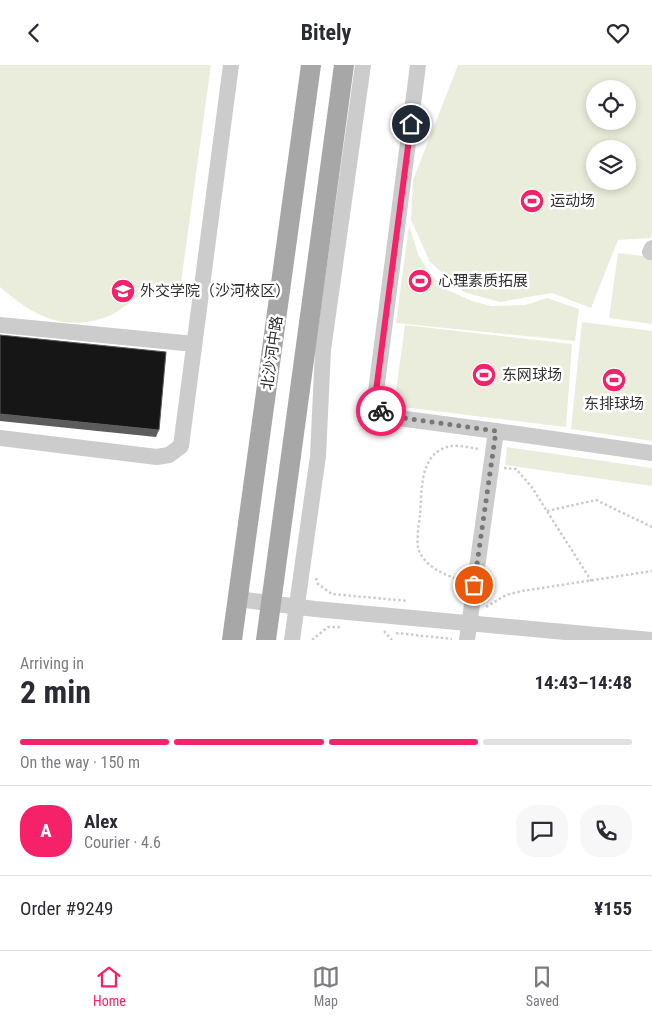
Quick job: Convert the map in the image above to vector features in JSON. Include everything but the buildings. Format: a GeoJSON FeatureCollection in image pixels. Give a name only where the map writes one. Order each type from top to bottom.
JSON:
{"type":"FeatureCollection","features":[{"type":"Feature","properties":{"kind":"main road","name":"北沙河中路"},"geometry":{"type":"LineString","coordinates":[[232,640],[311,65]]}},
{"type":"Feature","properties":{"kind":"main road"},"geometry":{"type":"LineString","coordinates":[[266,640],[344,65]]}},
{"type":"Feature","properties":{"kind":"street"},"geometry":{"type":"LineString","coordinates":[[0,438],[157,457],[170,455],[181,446],[231,65]]}},
{"type":"Feature","properties":{"kind":"street"},"geometry":{"type":"LineString","coordinates":[[292,640],[318,456],[323,350],[363,65]]}},
{"type":"Feature","properties":{"kind":"street"},"geometry":{"type":"LineString","coordinates":[[418,65],[375,399],[383,415],[652,453]]}},
{"type":"Feature","properties":{"kind":"street"},"geometry":{"type":"LineString","coordinates":[[652,247],[650,252],[652,252]]}},
{"type":"Feature","properties":{"kind":"street"},"geometry":{"type":"LineString","coordinates":[[0,325],[194,344]]}},
{"type":"Feature","properties":{"kind":"street"},"geometry":{"type":"LineString","coordinates":[[459,639],[469,623],[496,431]]}},
{"type":"Feature","properties":{"kind":"street"},"geometry":{"type":"LineString","coordinates":[[238,599],[296,607],[652,640]]}},
{"type":"Feature","properties":{"kind":"path"},"geometry":{"type":"LineString","coordinates":[[474,585],[440,571],[428,563],[419,551],[424,470],[432,456],[445,447],[454,445],[492,451]]}},
{"type":"Feature","properties":{"kind":"path"},"geometry":{"type":"LineString","coordinates":[[500,467],[516,469],[531,486],[592,582]]}},
{"type":"Feature","properties":{"kind":"path"},"geometry":{"type":"LineString","coordinates":[[547,511],[596,500],[652,527]]}},
{"type":"Feature","properties":{"kind":"path"},"geometry":{"type":"LineString","coordinates":[[482,609],[506,595],[514,593],[652,571]]}},
{"type":"Feature","properties":{"kind":"path"},"geometry":{"type":"LineString","coordinates":[[318,584],[332,594],[413,602]]}},
{"type":"Feature","properties":{"kind":"path"},"geometry":{"type":"LineString","coordinates":[[312,640],[328,627],[346,628]]}},
{"type":"Feature","properties":{"kind":"path"},"geometry":{"type":"LineString","coordinates":[[374,630],[459,639]]}},
{"type":"Feature","properties":{"kind":"path"},"geometry":{"type":"LineString","coordinates":[[384,631],[392,640]]}},
{"type":"Feature","properties":{"kind":"green space"},"geometry":{"type":"Polygon","coordinates":[[[0,65],[211,65],[179,297],[140,296],[111,315],[79,323],[51,319],[38,314],[0,287],[0,65]]]}},
{"type":"Feature","properties":{"kind":"green space","name":"运动场"},"geometry":{"type":"Polygon","coordinates":[[[458,65],[652,65],[651,238],[618,240],[591,308],[552,293],[500,302],[464,292],[430,262],[411,220],[413,180],[458,65]]]}},
{"type":"Feature","properties":{"kind":"green space","name":"心理素质拓展"},"geometry":{"type":"Polygon","coordinates":[[[409,225],[418,254],[430,274],[445,289],[472,301],[491,306],[525,305],[547,298],[579,309],[575,341],[396,323],[409,225]]]}},
{"type":"Feature","properties":{"kind":"green space"},"geometry":{"type":"Polygon","coordinates":[[[618,253],[652,257],[652,324],[609,318],[618,253]]]}},
{"type":"Feature","properties":{"kind":"green space","name":"东排球场"},"geometry":{"type":"Polygon","coordinates":[[[582,322],[652,331],[652,441],[571,429],[582,322]]]}},
{"type":"Feature","properties":{"kind":"green space","name":"东网球场"},"geometry":{"type":"Polygon","coordinates":[[[405,325],[572,344],[566,427],[394,406],[405,325]]]}},
{"type":"Feature","properties":{"kind":"green space"},"geometry":{"type":"Polygon","coordinates":[[[507,447],[652,468],[652,486],[505,465],[507,447]]]}},
{"type":"Feature","properties":{"kind":"way so far"},"geometry":{"type":"LineString","coordinates":[[381,411],[383,415],[496,431],[474,585]]}},
{"type":"Feature","properties":{"kind":"place","name":"运动场"},"geometry":{"type":"Point","coordinates":[532,201]}},
{"type":"Feature","properties":{"kind":"place","name":"心理素质拓展"},"geometry":{"type":"Point","coordinates":[420,281]}},
{"type":"Feature","properties":{"kind":"place","name":"外交学院（沙河校区）"},"geometry":{"type":"Point","coordinates":[123,291]}},
{"type":"Feature","properties":{"kind":"place","name":"东网球场"},"geometry":{"type":"Point","coordinates":[484,375]}},
{"type":"Feature","properties":{"kind":"place","name":"东排球场"},"geometry":{"type":"Point","coordinates":[614,380]}},
{"type":"Feature","properties":{"kind":"route"},"geometry":{"type":"LineString","coordinates":[[381,411],[375,399],[411,124]]}}]}
